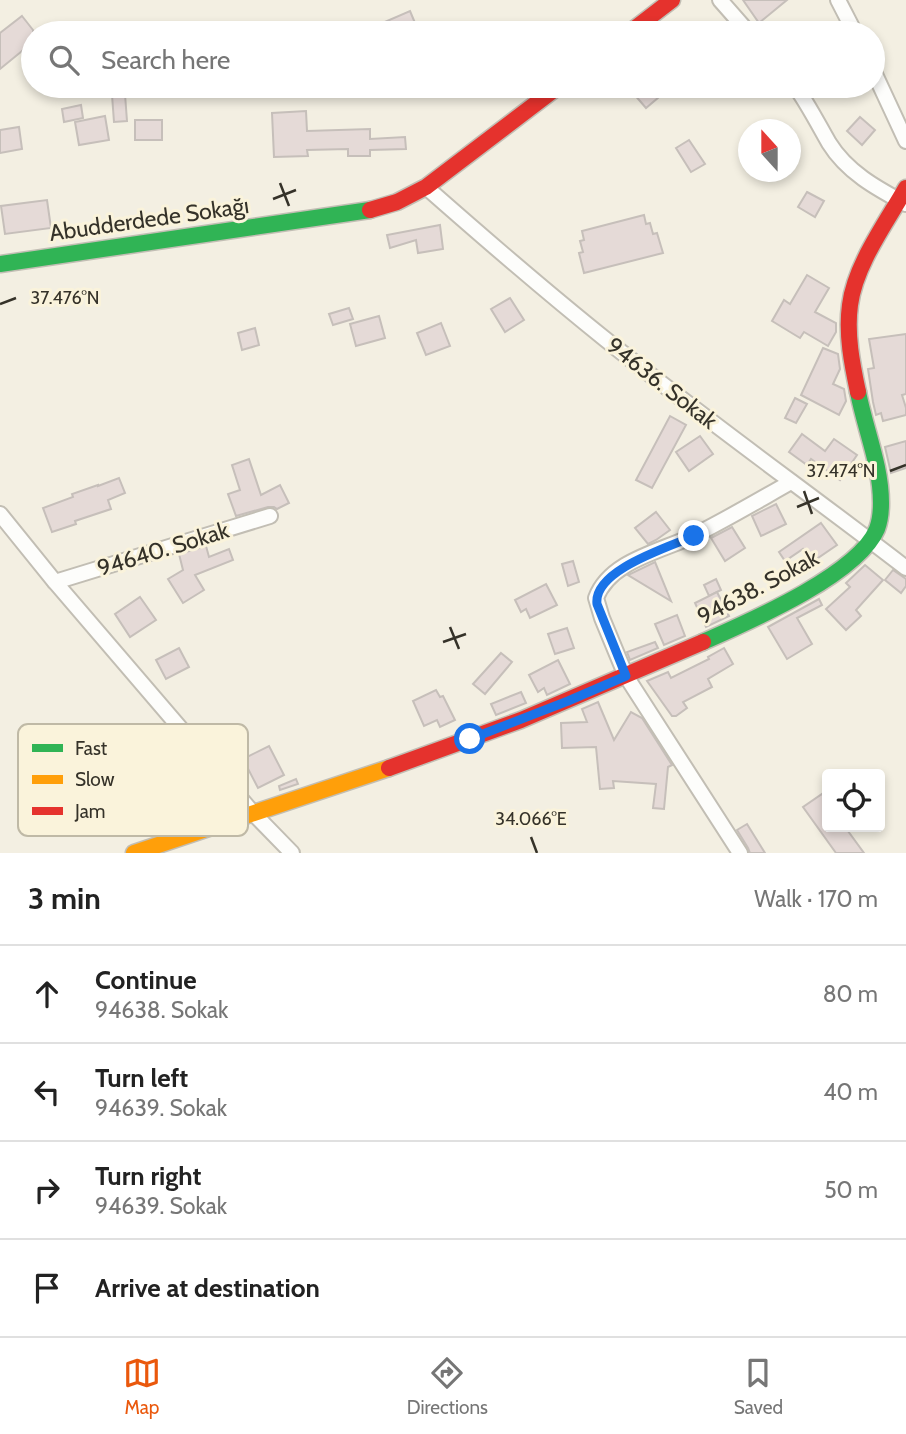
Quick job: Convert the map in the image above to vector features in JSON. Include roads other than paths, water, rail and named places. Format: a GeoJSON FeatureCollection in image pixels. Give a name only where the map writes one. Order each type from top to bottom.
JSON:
{"type":"FeatureCollection","features":[{"type":"Feature","properties":{"kind":"street"},"geometry":{"type":"LineString","coordinates":[[645,21],[672,0]]}},
{"type":"Feature","properties":{"kind":"street"},"geometry":{"type":"LineString","coordinates":[[720,0],[738,21]]}},
{"type":"Feature","properties":{"kind":"street"},"geometry":{"type":"LineString","coordinates":[[838,0],[849,21]]}},
{"type":"Feature","properties":{"kind":"street"},"geometry":{"type":"LineString","coordinates":[[885,95],[906,141]]}},
{"type":"Feature","properties":{"kind":"street","name":"Abudderdede Sokağı"},"geometry":{"type":"LineString","coordinates":[[0,264],[387,206],[426,187],[543,98]]}},
{"type":"Feature","properties":{"kind":"street"},"geometry":{"type":"LineString","coordinates":[[804,98],[830,145],[844,162],[871,185],[904,197]]}},
{"type":"Feature","properties":{"kind":"street","name":"94636. Sokak"},"geometry":{"type":"LineString","coordinates":[[426,187],[604,339],[906,568]]}},
{"type":"Feature","properties":{"kind":"street","name":"94638. Sokak"},"geometry":{"type":"LineString","coordinates":[[248,815],[470,739],[568,701],[714,638],[786,603],[850,562],[877,530],[881,517],[881,496],[854,367],[850,306],[861,271],[904,197]]}},
{"type":"Feature","properties":{"kind":"street"},"geometry":{"type":"LineString","coordinates":[[740,853],[626,676],[596,598],[615,573],[637,559],[694,536],[791,482]]}},
{"type":"Feature","properties":{"kind":"street"},"geometry":{"type":"LineString","coordinates":[[0,514],[177,724]]}},
{"type":"Feature","properties":{"kind":"street","name":"94640. Sokak"},"geometry":{"type":"LineString","coordinates":[[55,582],[270,516]]}},
{"type":"Feature","properties":{"kind":"street"},"geometry":{"type":"LineString","coordinates":[[248,807],[292,853]]}},
{"type":"Feature","properties":{"kind":"street","name":"94638. Sokak"},"geometry":{"type":"LineString","coordinates":[[134,853],[170,847],[197,836]]}}]}
